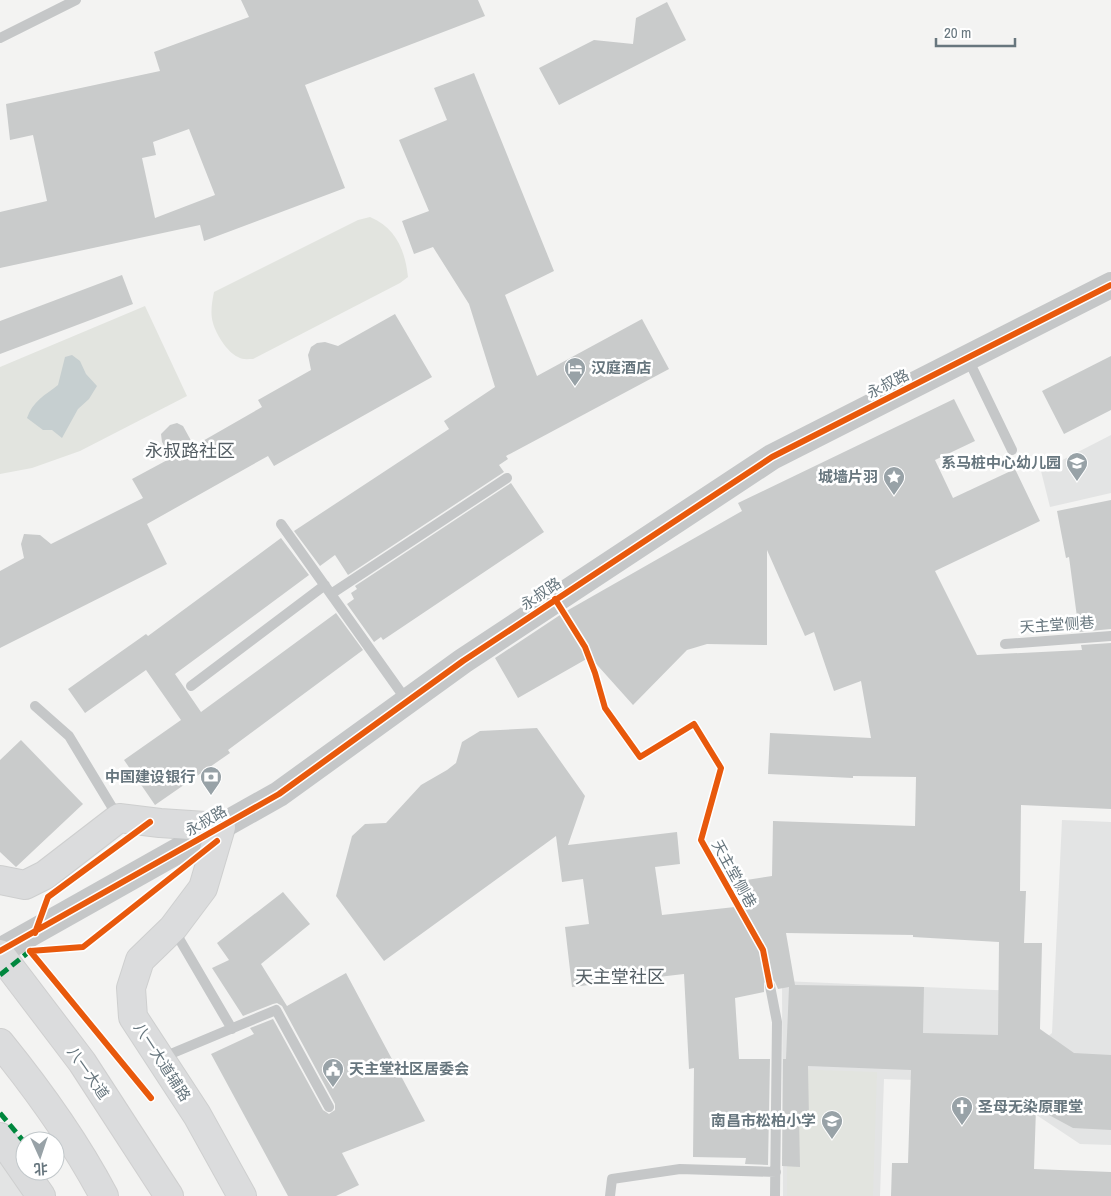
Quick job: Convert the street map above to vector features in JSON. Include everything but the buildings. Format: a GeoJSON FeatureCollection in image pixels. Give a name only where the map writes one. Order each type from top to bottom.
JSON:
{"type":"FeatureCollection","features":[{"type":"Feature","properties":{"kind":"main road"},"geometry":{"type":"LineString","coordinates":[[0,880],[25,885],[45,875],[119,818],[221,827]]}},
{"type":"Feature","properties":{"kind":"main road","name":"八一大道辅路"},"geometry":{"type":"LineString","coordinates":[[221,827],[203,888],[173,928],[140,960],[131,988],[133,1017],[197,1115],[242,1196]]}},
{"type":"Feature","properties":{"kind":"main road","name":"八一大道"},"geometry":{"type":"LineString","coordinates":[[0,952],[82,1062],[169,1196]]}},
{"type":"Feature","properties":{"kind":"main road"},"geometry":{"type":"LineString","coordinates":[[0,1043],[38,1089],[87,1163],[104,1196]]}},
{"type":"Feature","properties":{"kind":"main road"},"geometry":{"type":"LineString","coordinates":[[0,1137],[41,1196]]}},
{"type":"Feature","properties":{"kind":"street","name":"永叔路"},"geometry":{"type":"LineString","coordinates":[[0,952],[279,794],[464,661],[772,457],[1111,285]]}},
{"type":"Feature","properties":{"kind":"lane"},"geometry":{"type":"LineString","coordinates":[[0,38],[76,0]]}},
{"type":"Feature","properties":{"kind":"lane"},"geometry":{"type":"LineString","coordinates":[[967,358],[1012,450]]}},
{"type":"Feature","properties":{"kind":"lane"},"geometry":{"type":"LineString","coordinates":[[191,686],[328,590],[507,478]]}},
{"type":"Feature","properties":{"kind":"lane"},"geometry":{"type":"LineString","coordinates":[[282,524],[408,702]]}},
{"type":"Feature","properties":{"kind":"lane","name":"天主堂侧巷"},"geometry":{"type":"LineString","coordinates":[[1005,644],[1111,636]]}},
{"type":"Feature","properties":{"kind":"lane"},"geometry":{"type":"LineString","coordinates":[[35,706],[69,736],[119,818]]}},
{"type":"Feature","properties":{"kind":"lane"},"geometry":{"type":"LineString","coordinates":[[173,928],[232,1029]]}},
{"type":"Feature","properties":{"kind":"lane"},"geometry":{"type":"LineString","coordinates":[[770,986],[777,1022],[775,1196]]}},
{"type":"Feature","properties":{"kind":"lane"},"geometry":{"type":"LineString","coordinates":[[160,1058],[276,1010],[329,1107]]}},
{"type":"Feature","properties":{"kind":"lane"},"geometry":{"type":"LineString","coordinates":[[610,1196],[612,1179],[680,1169],[776,1172]]}},
{"type":"Feature","properties":{"kind":"shaded area"},"geometry":{"type":"Polygon","coordinates":[[[370,217],[386,227],[398,241],[407,267],[408,277],[400,283],[253,359],[241,359],[226,347],[219,337],[212,319],[211,311],[214,292],[358,220],[370,217]]]}},
{"type":"Feature","properties":{"kind":"shaded area"},"geometry":{"type":"Polygon","coordinates":[[[145,306],[187,396],[80,451],[32,468],[0,474],[0,367],[145,306]]]}},
{"type":"Feature","properties":{"kind":"shaded area"},"geometry":{"type":"Polygon","coordinates":[[[72,355],[80,361],[86,374],[97,386],[89,399],[78,409],[62,438],[52,430],[43,430],[27,418],[36,403],[58,385],[65,357],[72,355]]]}},
{"type":"Feature","properties":{"kind":"shaded area","name":"系马桩中心幼儿园"},"geometry":{"type":"Polygon","coordinates":[[[1111,435],[1111,493],[1050,507],[1041,471],[1111,435]]]}},
{"type":"Feature","properties":{"kind":"shaded area"},"geometry":{"type":"Polygon","coordinates":[[[1062,820],[1111,822],[1111,1145],[1080,1144],[1017,1102],[1015,1063],[1052,1033],[1062,820]]]}},
{"type":"Feature","properties":{"kind":"shaded area","name":"南昌市松柏小学"},"geometry":{"type":"Polygon","coordinates":[[[782,981],[1019,991],[1009,1083],[884,1079],[880,1196],[783,1196],[782,981]]]}},
{"type":"Feature","properties":{"kind":"shaded area"},"geometry":{"type":"Polygon","coordinates":[[[787,1069],[877,1072],[873,1196],[787,1196],[787,1069]]]}},
{"type":"Feature","properties":{"kind":"shaded area"},"geometry":{"type":"Polygon","coordinates":[[[0,1161],[23,1196],[0,1196],[0,1161]]]}},
{"type":"Feature","properties":{"kind":"marked path"},"geometry":{"type":"LineString","coordinates":[[0,975],[30,951]]}},
{"type":"Feature","properties":{"kind":"marked path"},"geometry":{"type":"LineString","coordinates":[[0,1113],[15,1131]]}},
{"type":"Feature","properties":{"kind":"cycle path"},"geometry":{"type":"LineString","coordinates":[[0,951],[279,794],[463,661],[772,457],[1111,285]]}},
{"type":"Feature","properties":{"kind":"cycle path"},"geometry":{"type":"LineString","coordinates":[[555,599],[585,647],[605,708],[640,757],[694,724],[721,768],[701,840],[763,950],[770,986]]}},
{"type":"Feature","properties":{"kind":"cycle path"},"geometry":{"type":"LineString","coordinates":[[35,933],[48,897],[150,822]]}},
{"type":"Feature","properties":{"kind":"cycle path"},"geometry":{"type":"LineString","coordinates":[[30,951],[83,947],[217,841]]}},
{"type":"Feature","properties":{"kind":"cycle path"},"geometry":{"type":"LineString","coordinates":[[30,951],[151,1098]]}},
{"type":"Feature","properties":{"kind":"place","name":"汉庭酒店"},"geometry":{"type":"Point","coordinates":[575,387]}},
{"type":"Feature","properties":{"kind":"place","name":"系马桩中心幼儿园"},"geometry":{"type":"Point","coordinates":[1077,482]}},
{"type":"Feature","properties":{"kind":"place","name":"城墙片羽"},"geometry":{"type":"Point","coordinates":[894,496]}},
{"type":"Feature","properties":{"kind":"place","name":"中国建设银行"},"geometry":{"type":"Point","coordinates":[211,796]}},
{"type":"Feature","properties":{"kind":"place","name":"天主堂社区居委会"},"geometry":{"type":"Point","coordinates":[333,1088]}},
{"type":"Feature","properties":{"kind":"place","name":"圣母无染原罪堂"},"geometry":{"type":"Point","coordinates":[962,1126]}},
{"type":"Feature","properties":{"kind":"place","name":"南昌市松柏小学"},"geometry":{"type":"Point","coordinates":[832,1140]}},
{"type":"Feature","properties":{"kind":"district","name":"永叔路社区"},"geometry":{"type":"Point","coordinates":[190,451]}},
{"type":"Feature","properties":{"kind":"district","name":"天主堂社区"},"geometry":{"type":"Point","coordinates":[620,977]}}]}
